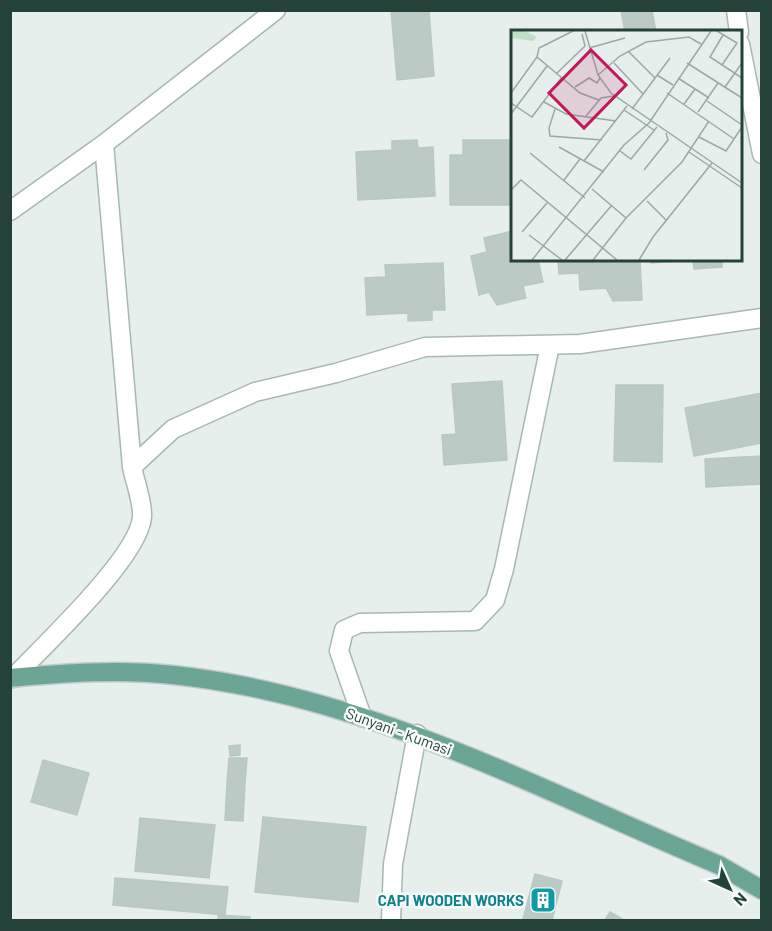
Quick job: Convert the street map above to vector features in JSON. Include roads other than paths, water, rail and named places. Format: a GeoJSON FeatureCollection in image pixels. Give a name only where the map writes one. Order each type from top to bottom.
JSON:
{"type":"FeatureCollection","features":[{"type":"Feature","properties":{"kind":"main road","name":"Sunyani - Kumasi"},"geometry":{"type":"LineString","coordinates":[[12,678],[91,673],[173,675],[284,695],[362,717],[417,734],[718,865],[762,890]]}},
{"type":"Feature","properties":{"kind":"street"},"geometry":{"type":"LineString","coordinates":[[10,211],[104,144],[276,10]]}},
{"type":"Feature","properties":{"kind":"street"},"geometry":{"type":"LineString","coordinates":[[736,10],[739,30]]}},
{"type":"Feature","properties":{"kind":"street"},"geometry":{"type":"LineString","coordinates":[[742,49],[762,154]]}},
{"type":"Feature","properties":{"kind":"street"},"geometry":{"type":"LineString","coordinates":[[12,678],[120,564],[136,540],[142,517],[132,467],[104,144]]}},
{"type":"Feature","properties":{"kind":"street"},"geometry":{"type":"LineString","coordinates":[[132,467],[173,429],[255,392],[336,374],[425,347],[580,344],[762,318]]}},
{"type":"Feature","properties":{"kind":"street"},"geometry":{"type":"LineString","coordinates":[[362,717],[339,651],[344,630],[360,623],[475,621],[495,600],[513,537],[550,345]]}},
{"type":"Feature","properties":{"kind":"street"},"geometry":{"type":"LineString","coordinates":[[391,921],[393,864],[417,734]]}},
{"type":"Feature","properties":{"kind":"place","name":"CAPI WOODEN WORKS"},"geometry":{"type":"Point","coordinates":[543,900]}}]}
